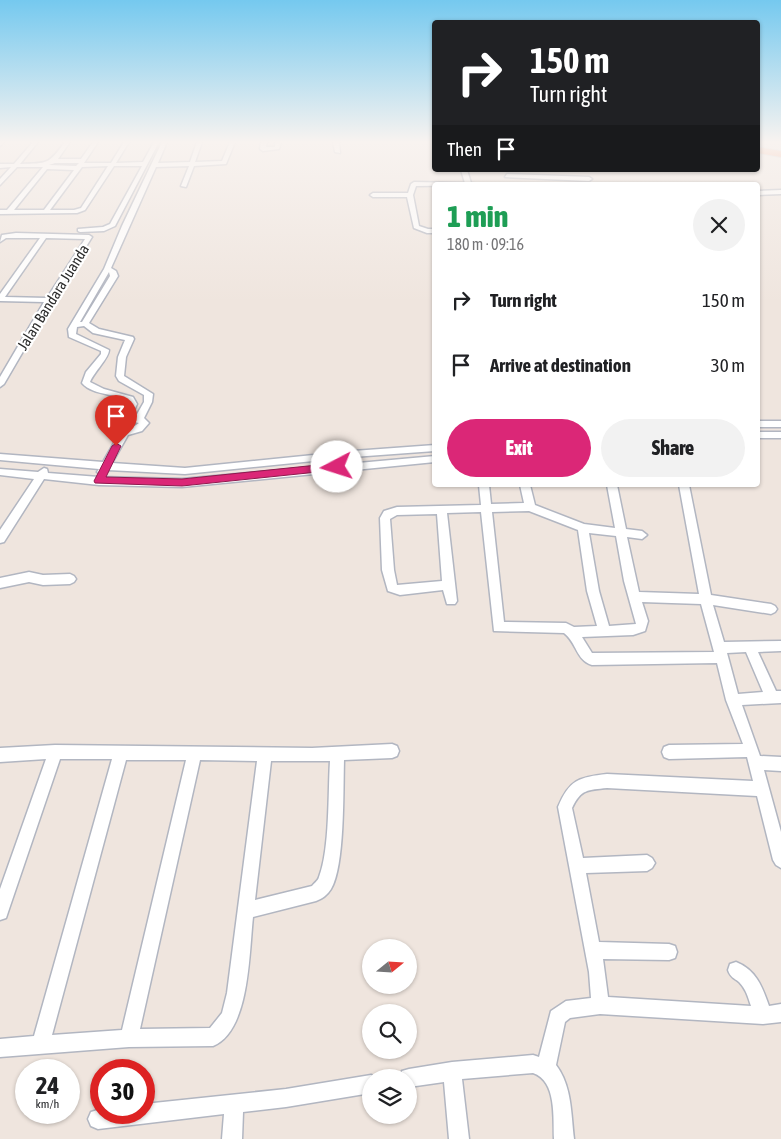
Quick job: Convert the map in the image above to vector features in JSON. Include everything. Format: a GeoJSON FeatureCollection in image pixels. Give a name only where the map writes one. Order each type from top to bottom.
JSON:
{"type":"FeatureCollection","features":[{"type":"Feature","properties":{"kind":"street"},"geometry":{"type":"LineString","coordinates":[[9,212],[22,195]]}},
{"type":"Feature","properties":{"kind":"street"},"geometry":{"type":"LineString","coordinates":[[46,212],[58,195]]}},
{"type":"Feature","properties":{"kind":"street"},"geometry":{"type":"LineString","coordinates":[[0,212],[75,212],[84,209],[93,195]]}},
{"type":"Feature","properties":{"kind":"street"},"geometry":{"type":"LineString","coordinates":[[0,232],[95,230],[112,227],[129,195]]}},
{"type":"Feature","properties":{"kind":"street"},"geometry":{"type":"LineString","coordinates":[[115,349],[73,336],[73,325],[107,268],[140,195]]}},
{"type":"Feature","properties":{"kind":"street"},"geometry":{"type":"LineString","coordinates":[[379,195],[410,196],[416,227],[432,231]]}},
{"type":"Feature","properties":{"kind":"street","name":"Jalan Bandara Juanda"},"geometry":{"type":"LineString","coordinates":[[0,240],[4,236],[10,235],[89,237],[49,300],[0,384]]}},
{"type":"Feature","properties":{"kind":"street"},"geometry":{"type":"LineString","coordinates":[[0,299],[45,235]]}},
{"type":"Feature","properties":{"kind":"street"},"geometry":{"type":"LineString","coordinates":[[85,324],[115,275],[114,272],[107,268]]}},
{"type":"Feature","properties":{"kind":"street"},"geometry":{"type":"LineString","coordinates":[[0,299],[49,300]]}},
{"type":"Feature","properties":{"kind":"street"},"geometry":{"type":"LineString","coordinates":[[73,325],[85,324],[96,331],[131,340],[104,354],[87,377],[86,383],[100,391],[130,399],[133,404],[126,418]]}},
{"type":"Feature","properties":{"kind":"street"},"geometry":{"type":"LineString","coordinates":[[115,349],[120,378],[149,394],[148,402],[140,419]]}},
{"type":"Feature","properties":{"kind":"street"},"geometry":{"type":"LineString","coordinates":[[126,418],[140,419],[144,423],[141,428],[135,431],[115,430],[113,427],[118,420],[126,418]]}},
{"type":"Feature","properties":{"kind":"street"},"geometry":{"type":"LineString","coordinates":[[760,424],[781,424]]}},
{"type":"Feature","properties":{"kind":"street"},"geometry":{"type":"LineString","coordinates":[[99,481],[125,432]]}},
{"type":"Feature","properties":{"kind":"street"},"geometry":{"type":"LineString","coordinates":[[760,435],[781,435]]}},
{"type":"Feature","properties":{"kind":"street"},"geometry":{"type":"LineString","coordinates":[[0,457],[107,463],[185,470],[432,448]]}},
{"type":"Feature","properties":{"kind":"street"},"geometry":{"type":"LineString","coordinates":[[0,472],[99,481],[182,483],[432,459]]}},
{"type":"Feature","properties":{"kind":"street"},"geometry":{"type":"LineString","coordinates":[[0,539],[50,460]]}},
{"type":"Feature","properties":{"kind":"street"},"geometry":{"type":"LineString","coordinates":[[484,487],[488,508],[492,576],[498,627],[566,628],[574,632],[633,630],[641,628],[642,621],[631,590],[612,487]]}},
{"type":"Feature","properties":{"kind":"street"},"geometry":{"type":"LineString","coordinates":[[525,487],[530,507]]}},
{"type":"Feature","properties":{"kind":"street"},"geometry":{"type":"LineString","coordinates":[[685,487],[732,650],[762,789],[775,819],[781,860]]}},
{"type":"Feature","properties":{"kind":"street"},"geometry":{"type":"LineString","coordinates":[[448,585],[394,589],[390,585],[385,518],[388,514],[397,511],[530,507],[583,528],[642,534]]}},
{"type":"Feature","properties":{"kind":"street"},"geometry":{"type":"LineString","coordinates":[[442,510],[451,601]]}},
{"type":"Feature","properties":{"kind":"street"},"geometry":{"type":"LineString","coordinates":[[583,528],[593,591],[604,630]]}},
{"type":"Feature","properties":{"kind":"street"},"geometry":{"type":"LineString","coordinates":[[1,584],[29,577],[43,580],[70,578]]}},
{"type":"Feature","properties":{"kind":"street"},"geometry":{"type":"LineString","coordinates":[[635,597],[718,601],[771,609]]}},
{"type":"Feature","properties":{"kind":"street"},"geometry":{"type":"LineString","coordinates":[[574,632],[585,656],[592,660],[781,646]]}},
{"type":"Feature","properties":{"kind":"street"},"geometry":{"type":"LineString","coordinates":[[732,650],[776,697]]}},
{"type":"Feature","properties":{"kind":"street"},"geometry":{"type":"LineString","coordinates":[[743,699],[776,697]]}},
{"type":"Feature","properties":{"kind":"street"},"geometry":{"type":"LineString","coordinates":[[0,755],[55,752],[336,754],[392,751]]}},
{"type":"Feature","properties":{"kind":"street"},"geometry":{"type":"LineString","coordinates":[[0,912],[55,752]]}},
{"type":"Feature","properties":{"kind":"street"},"geometry":{"type":"LineString","coordinates":[[41,1044],[121,752]]}},
{"type":"Feature","properties":{"kind":"street"},"geometry":{"type":"LineString","coordinates":[[668,752],[754,756],[781,764]]}},
{"type":"Feature","properties":{"kind":"street"},"geometry":{"type":"LineString","coordinates":[[129,1038],[194,754]]}},
{"type":"Feature","properties":{"kind":"street"},"geometry":{"type":"LineString","coordinates":[[0,1048],[129,1038],[212,1038],[226,1026],[236,993],[265,754]]}},
{"type":"Feature","properties":{"kind":"street"},"geometry":{"type":"LineString","coordinates":[[246,911],[316,893],[325,884],[330,865],[334,829],[336,754]]}},
{"type":"Feature","properties":{"kind":"street"},"geometry":{"type":"LineString","coordinates":[[600,1005],[597,972],[566,807],[576,787],[607,781],[762,789]]}},
{"type":"Feature","properties":{"kind":"street"},"geometry":{"type":"LineString","coordinates":[[577,866],[647,863]]}},
{"type":"Feature","properties":{"kind":"street"},"geometry":{"type":"LineString","coordinates":[[592,950],[669,952]]}},
{"type":"Feature","properties":{"kind":"street"},"geometry":{"type":"LineString","coordinates":[[736,970],[750,980],[772,1014]]}},
{"type":"Feature","properties":{"kind":"street"},"geometry":{"type":"LineString","coordinates":[[546,1068],[557,1017],[566,1010],[600,1005],[772,1014]]}},
{"type":"Feature","properties":{"kind":"street"},"geometry":{"type":"LineString","coordinates":[[417,1077],[452,1071],[533,1064],[546,1068],[554,1079],[560,1094],[564,1139]]}},
{"type":"Feature","properties":{"kind":"street"},"geometry":{"type":"LineString","coordinates":[[452,1071],[459,1139]]}},
{"type":"Feature","properties":{"kind":"street"},"geometry":{"type":"LineString","coordinates":[[155,1113],[286,1098],[362,1085]]}},
{"type":"Feature","properties":{"kind":"street"},"geometry":{"type":"LineString","coordinates":[[232,1139],[234,1104]]}},
{"type":"Feature","properties":{"kind":"route"},"geometry":{"type":"LineString","coordinates":[[116,446],[99,481],[182,483],[337,467]]}}]}
